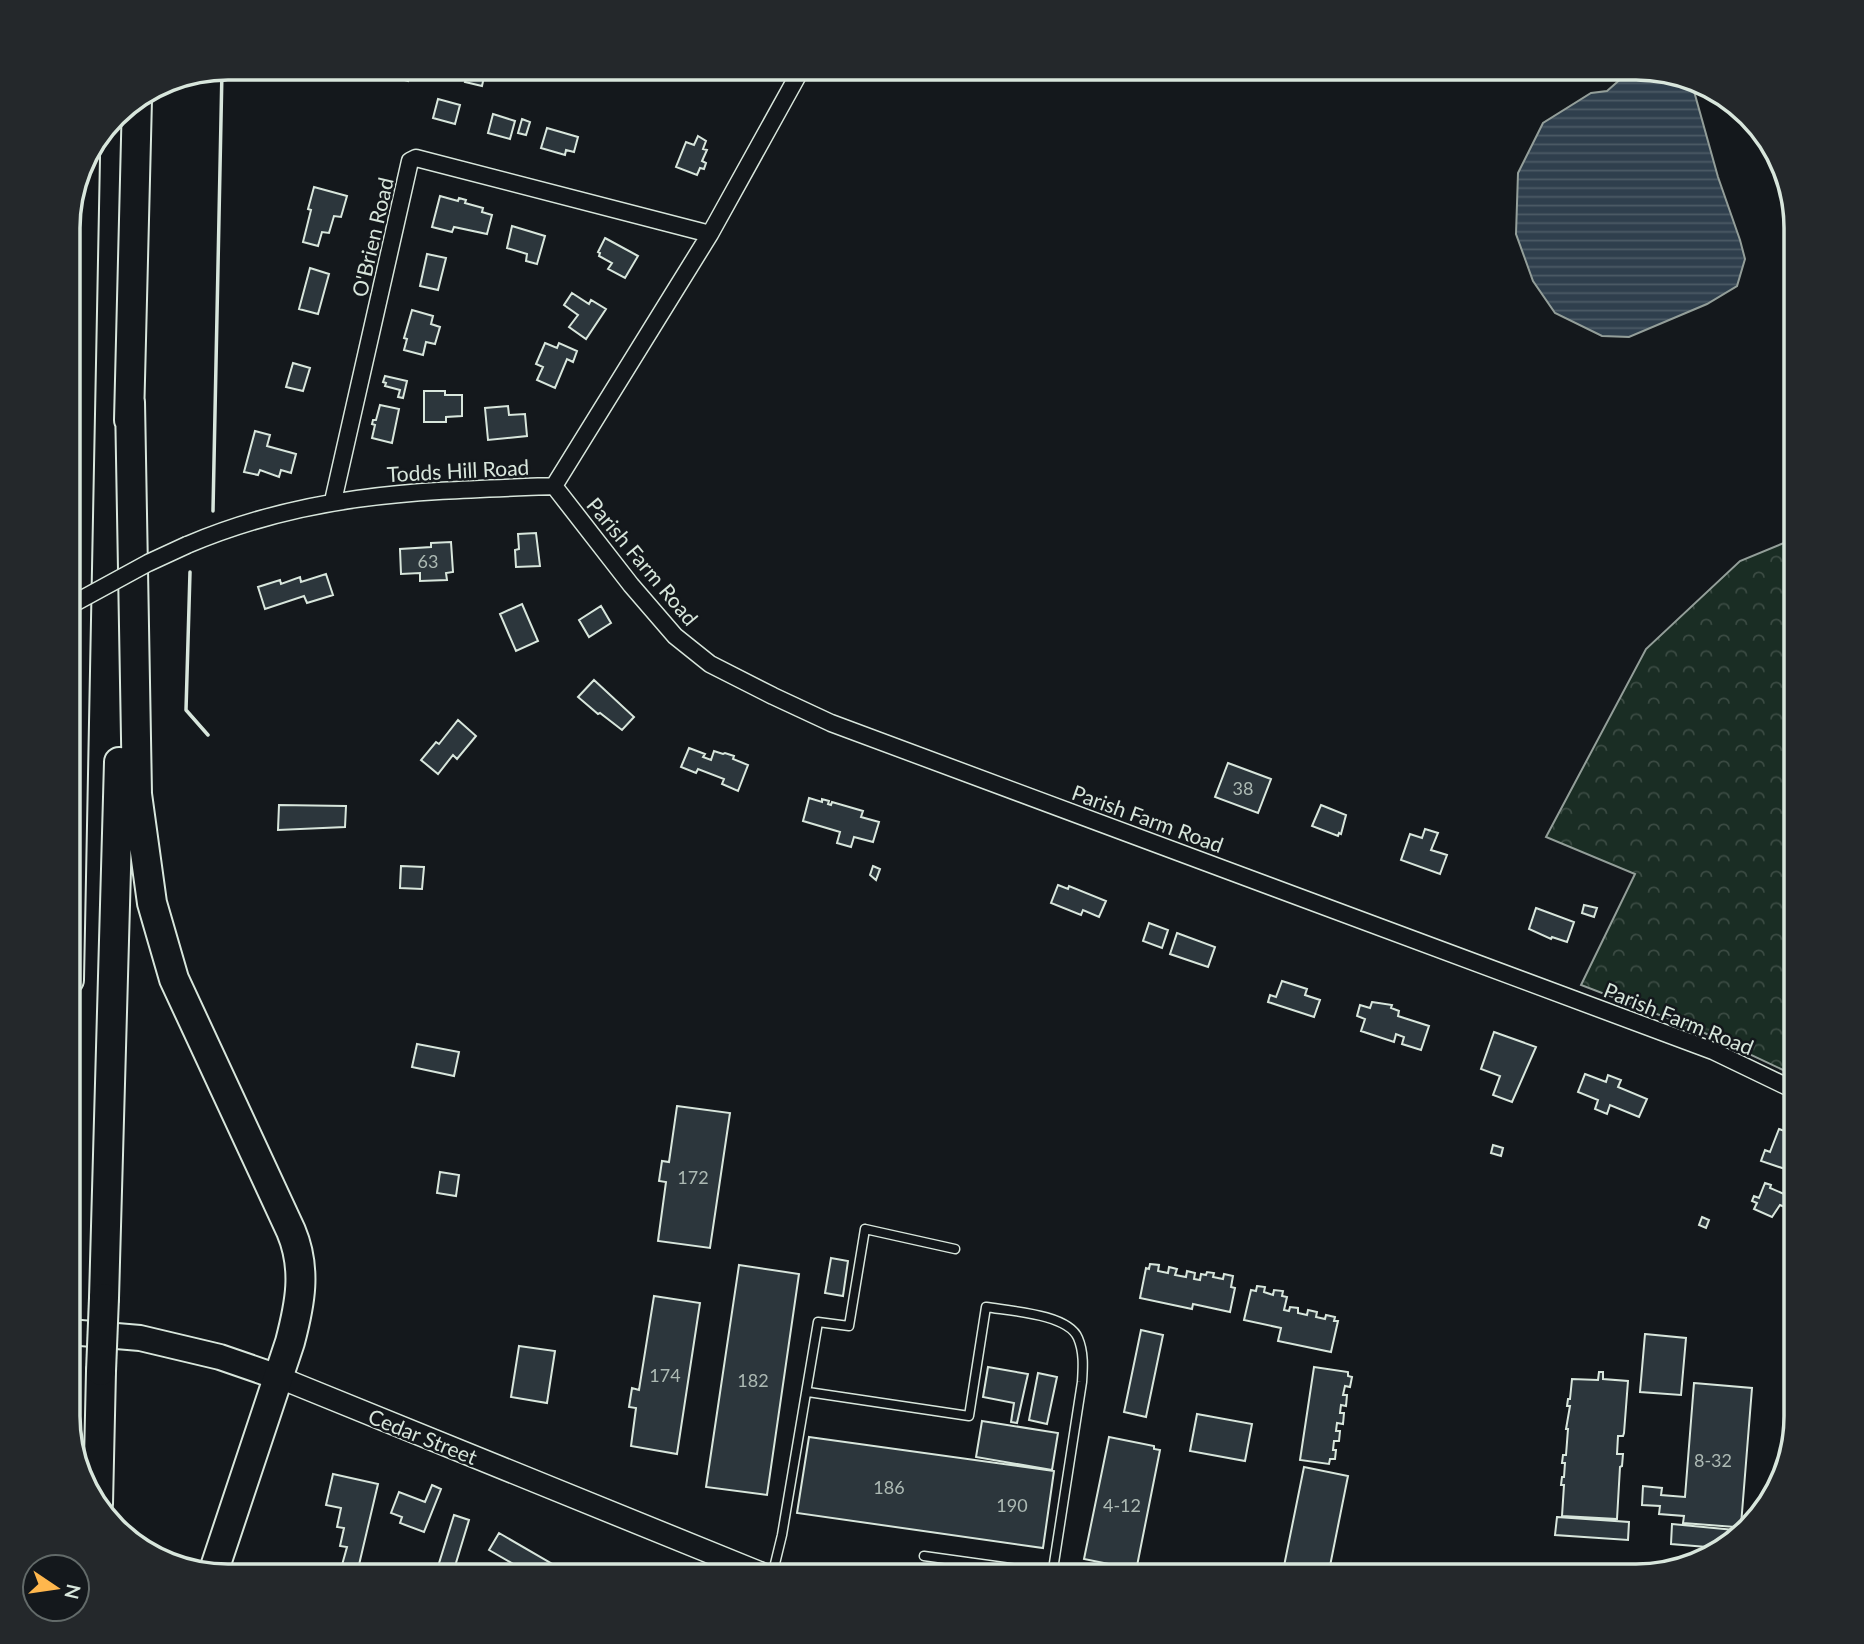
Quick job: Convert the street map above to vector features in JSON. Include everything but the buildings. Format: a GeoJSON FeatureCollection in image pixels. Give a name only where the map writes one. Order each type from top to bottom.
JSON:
{"type":"FeatureCollection","features":[{"type":"Feature","properties":{"kind":"highway"},"geometry":{"type":"LineString","coordinates":[[99,1487],[137,113]]}},
{"type":"Feature","properties":{"kind":"highway"},"geometry":{"type":"LineString","coordinates":[[81,363],[84,199]]}},
{"type":"Feature","properties":{"kind":"highway"},"geometry":{"type":"LineString","coordinates":[[81,251],[84,209]]}},
{"type":"Feature","properties":{"kind":"highway"},"geometry":{"type":"LineString","coordinates":[[130,402],[137,794],[152,903],[174,979],[297,1245],[302,1282],[290,1342],[216,1563]]}},
{"type":"Feature","properties":{"kind":"main road","name":"Cedar Street"},"geometry":{"type":"LineString","coordinates":[[81,1333],[140,1338],[220,1357],[278,1377],[740,1564]]}},
{"type":"Feature","properties":{"kind":"street","name":"Todds Hill Road"},"geometry":{"type":"LineString","coordinates":[[81,599],[187,545],[250,522],[333,501],[416,492],[554,486],[710,233],[795,81]]}},
{"type":"Feature","properties":{"kind":"street","name":"O'Brien Road"},"geometry":{"type":"LineString","coordinates":[[333,501],[410,161],[416,158],[710,233]]}},
{"type":"Feature","properties":{"kind":"street","name":"Parish Farm Road"},"geometry":{"type":"LineString","coordinates":[[554,486],[631,585],[675,636],[710,664],[773,696],[844,727],[1713,1051],[1784,1085]]}},
{"type":"Feature","properties":{"kind":"lane"},"geometry":{"type":"LineString","coordinates":[[774,1564],[782,1535],[818,1322],[849,1326],[865,1229],[955,1249]]}},
{"type":"Feature","properties":{"kind":"lane"},"geometry":{"type":"LineString","coordinates":[[808,1392],[969,1416],[986,1307],[1060,1321],[1077,1335],[1083,1357],[1082,1382],[1055,1564]]}},
{"type":"Feature","properties":{"kind":"lane"},"geometry":{"type":"LineString","coordinates":[[924,1556],[978,1564]]}},
{"type":"Feature","properties":{"kind":"green space"},"geometry":{"type":"Polygon","coordinates":[[[1783,543],[1784,1070],[1696,1029],[1581,985],[1635,874],[1546,837],[1646,649],[1740,561],[1783,543]]]}},
{"type":"Feature","properties":{"kind":"water"},"geometry":{"type":"Polygon","coordinates":[[[1619,80],[1635,80],[1664,83],[1695,93],[1745,259],[1737,286],[1707,304],[1629,337],[1602,336],[1555,313],[1533,281],[1516,234],[1518,173],[1543,123],[1591,93],[1607,91],[1619,80]]]}},
{"type":"Feature","properties":{"kind":"wall"},"geometry":{"type":"LineString","coordinates":[[213,511],[222,81]]}},
{"type":"Feature","properties":{"kind":"wall"},"geometry":{"type":"LineString","coordinates":[[190,572],[186,710],[208,735]]}}]}
